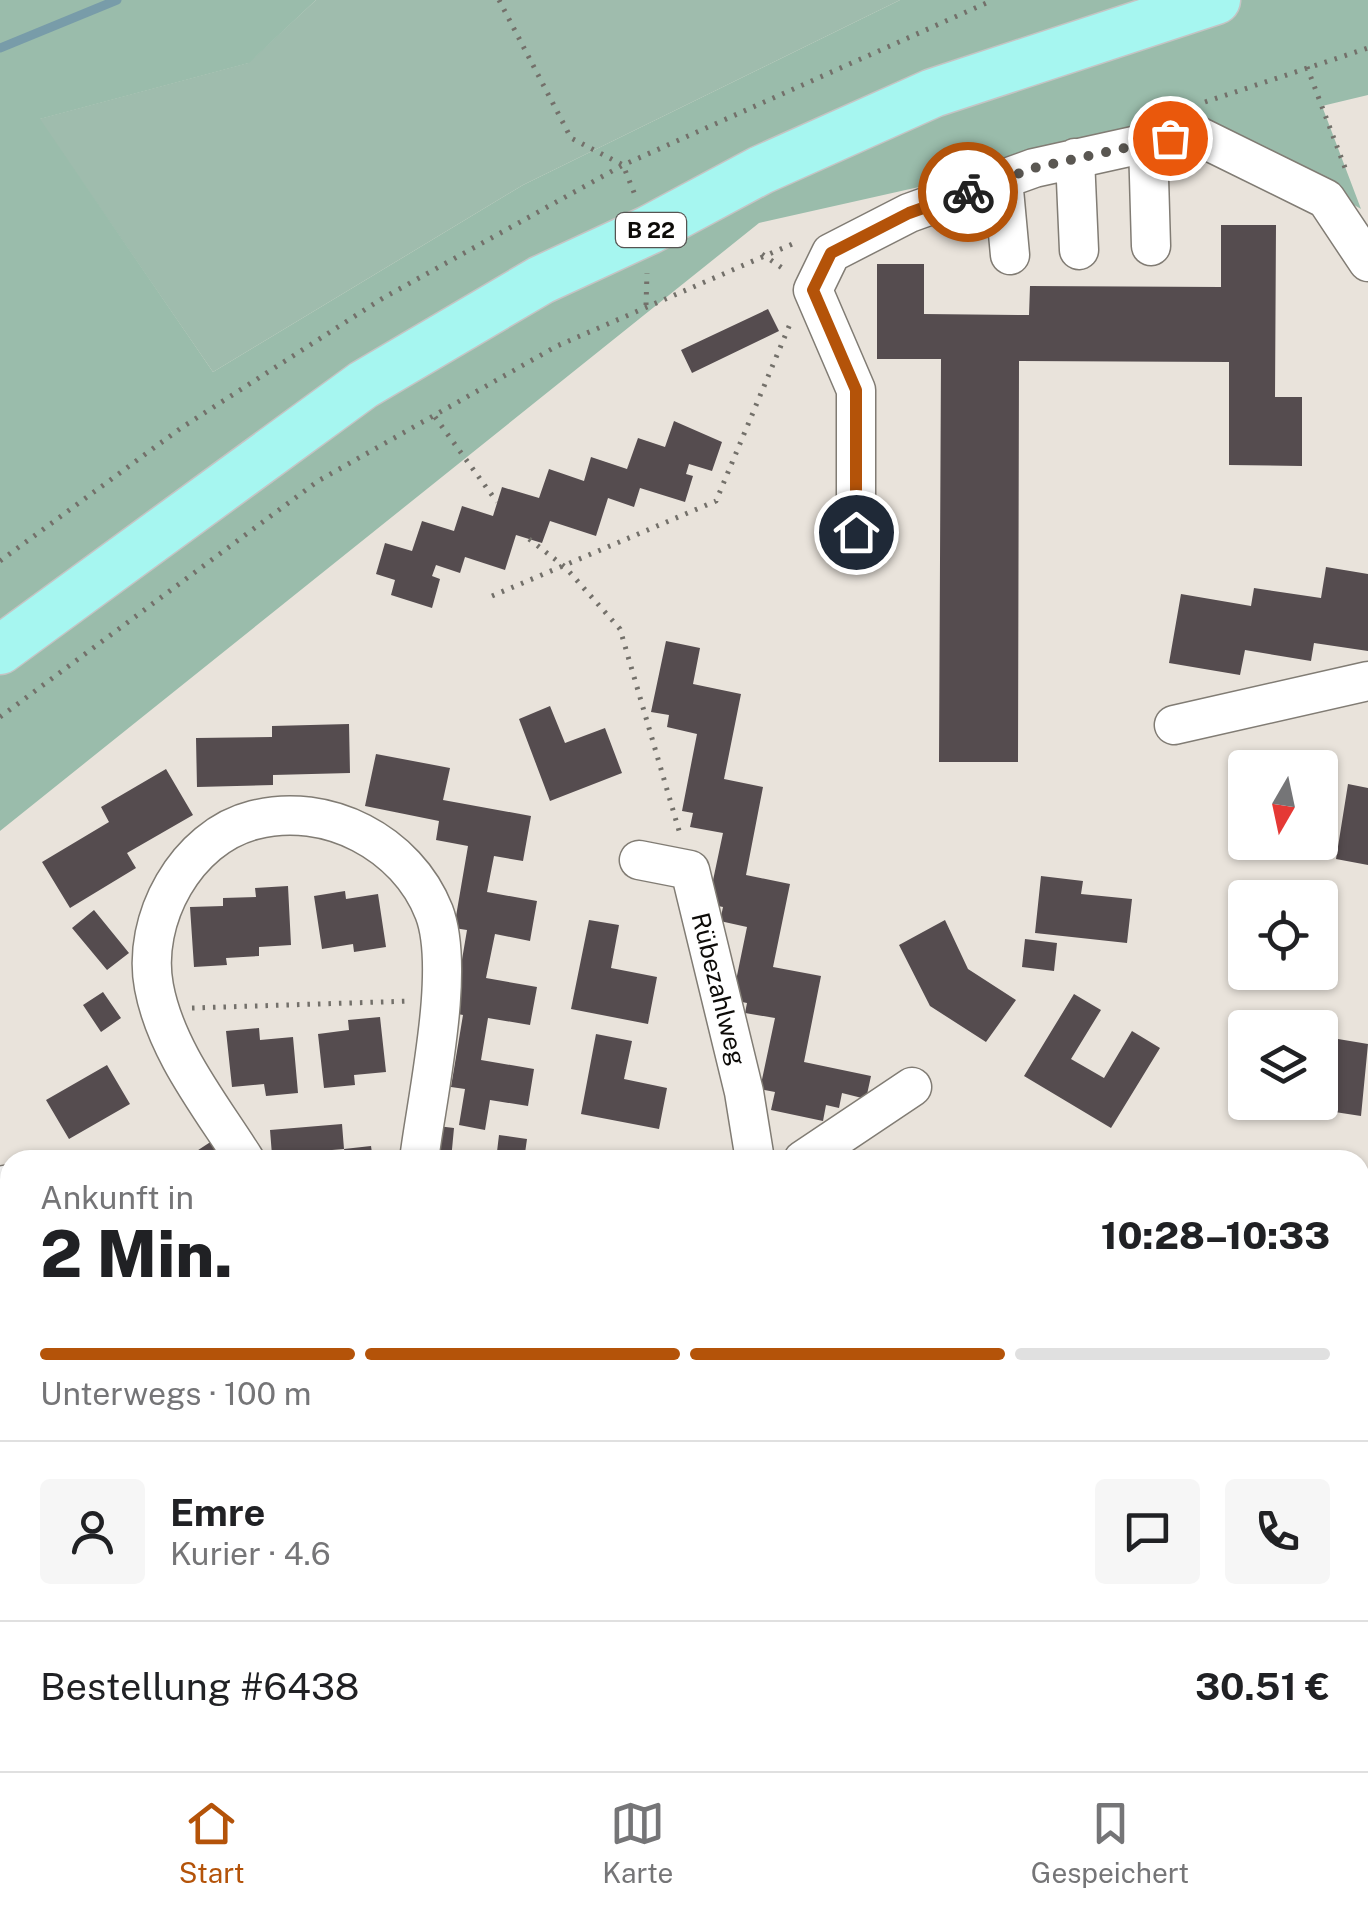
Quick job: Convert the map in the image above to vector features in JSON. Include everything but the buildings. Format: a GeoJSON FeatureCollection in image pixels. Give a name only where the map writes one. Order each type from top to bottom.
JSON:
{"type":"FeatureCollection","features":[{"type":"Feature","properties":{"kind":"main road","name":"B 22"},"geometry":{"type":"LineString","coordinates":[[0,650],[362,385],[541,280],[649,230],[762,170],[934,92],[1216,0]]}},
{"type":"Feature","properties":{"kind":"street"},"geometry":{"type":"LineString","coordinates":[[856,532],[856,390],[813,290],[831,253],[909,213],[1003,179],[1075,158],[1192,133],[1326,199],[1368,262]]}},
{"type":"Feature","properties":{"kind":"street"},"geometry":{"type":"LineString","coordinates":[[1148,142],[1152,246]]}},
{"type":"Feature","properties":{"kind":"street"},"geometry":{"type":"LineString","coordinates":[[1075,158],[1080,250]]}},
{"type":"Feature","properties":{"kind":"street"},"geometry":{"type":"LineString","coordinates":[[1003,179],[1010,255]]}},
{"type":"Feature","properties":{"kind":"street"},"geometry":{"type":"LineString","coordinates":[[1174,725],[1368,681]]}},
{"type":"Feature","properties":{"kind":"street"},"geometry":{"type":"LineString","coordinates":[[240,1150],[176,1049],[159,1009],[152,944],[155,920],[168,895],[200,853],[224,834],[253,820],[290,815],[328,820],[383,845],[405,863],[435,914],[442,949],[439,1000],[420,1150]]}},
{"type":"Feature","properties":{"kind":"street"},"geometry":{"type":"LineString","coordinates":[[639,860],[690,870]]}},
{"type":"Feature","properties":{"kind":"street","name":"Rübezahlweg"},"geometry":{"type":"LineString","coordinates":[[690,870],[744,1092],[753,1150]]}},
{"type":"Feature","properties":{"kind":"street"},"geometry":{"type":"LineString","coordinates":[[818,1150],[912,1087]]}},
{"type":"Feature","properties":{"kind":"path"},"geometry":{"type":"LineString","coordinates":[[499,0],[571,138],[623,165]]}},
{"type":"Feature","properties":{"kind":"path"},"geometry":{"type":"LineString","coordinates":[[0,561],[181,428],[383,298],[623,165],[993,0]]}},
{"type":"Feature","properties":{"kind":"path"},"geometry":{"type":"LineString","coordinates":[[1194,106],[1368,48]]}},
{"type":"Feature","properties":{"kind":"path"},"geometry":{"type":"LineString","coordinates":[[1307,67],[1348,175]]}},
{"type":"Feature","properties":{"kind":"path"},"geometry":{"type":"LineString","coordinates":[[0,716],[318,481],[557,346],[800,241]]}},
{"type":"Feature","properties":{"kind":"path"},"geometry":{"type":"LineString","coordinates":[[492,596],[716,500],[790,324],[813,290]]}},
{"type":"Feature","properties":{"kind":"path"},"geometry":{"type":"LineString","coordinates":[[435,417],[498,502]]}},
{"type":"Feature","properties":{"kind":"path"},"geometry":{"type":"LineString","coordinates":[[530,539],[566,567],[620,629],[690,870]]}},
{"type":"Feature","properties":{"kind":"path"},"geometry":{"type":"LineString","coordinates":[[159,1009],[439,1000]]}},
{"type":"Feature","properties":{"kind":"green space"},"geometry":{"type":"Polygon","coordinates":[[[0,0],[316,0],[249,63],[40,119],[213,372],[523,185],[900,0],[1368,0],[1368,95],[1322,106],[1361,209],[1212,121],[759,223],[0,831],[0,0]]]}},
{"type":"Feature","properties":{"kind":"green space"},"geometry":{"type":"Polygon","coordinates":[[[316,0],[900,0],[523,185],[213,372],[39,119],[248,63],[316,0]]]}},
{"type":"Feature","properties":{"kind":"waterway"},"geometry":{"type":"LineString","coordinates":[[0,48],[117,0]]}},
{"type":"Feature","properties":{"kind":"way so far"},"geometry":{"type":"LineString","coordinates":[[968,192],[1034,168],[1170,138]]}},
{"type":"Feature","properties":{"kind":"route"},"geometry":{"type":"LineString","coordinates":[[856,532],[856,390],[813,290],[831,253],[909,213],[968,192]]}}]}
